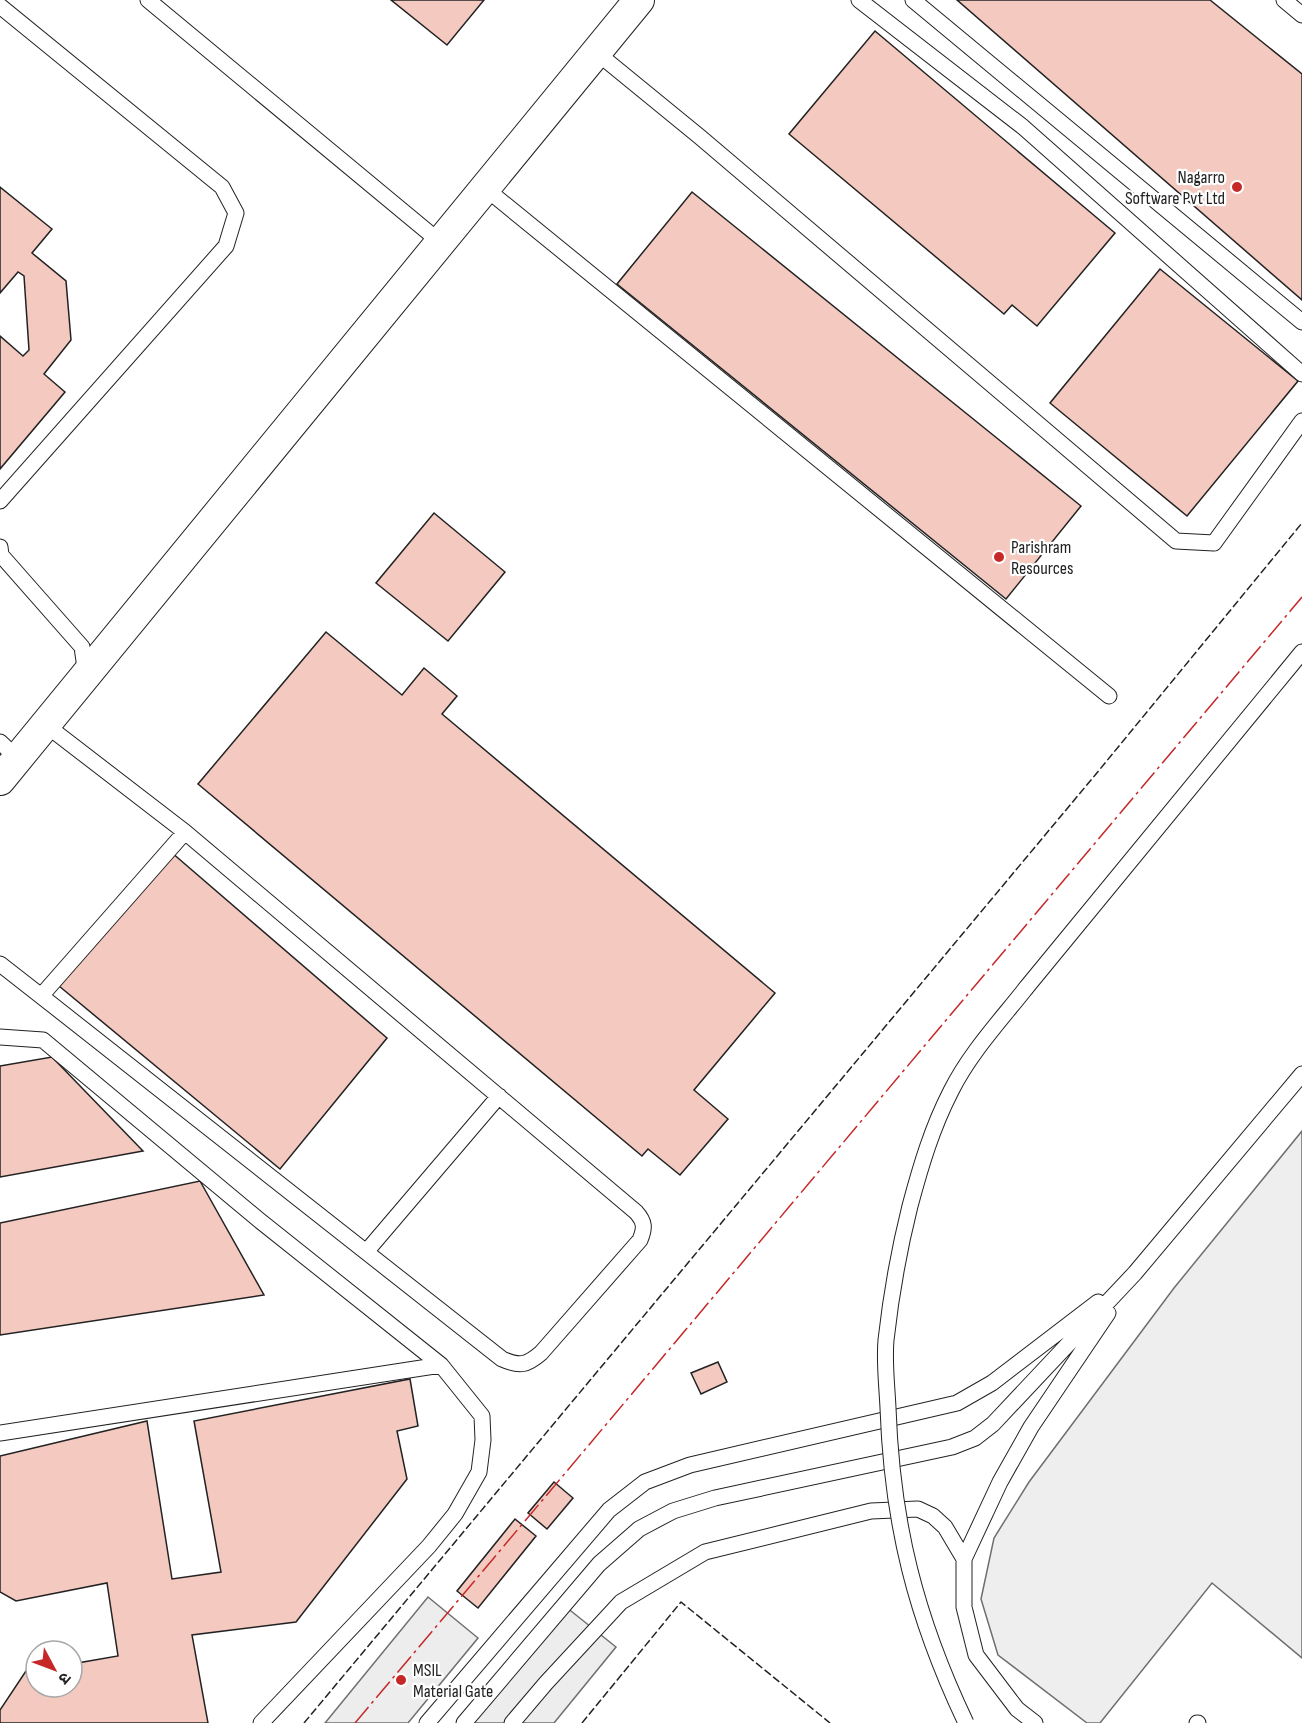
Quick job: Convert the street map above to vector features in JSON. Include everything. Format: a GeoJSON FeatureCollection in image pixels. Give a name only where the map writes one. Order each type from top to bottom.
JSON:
{"type":"FeatureCollection","features":[{"type":"Feature","properties":{"kind":"street"},"geometry":{"type":"LineString","coordinates":[[6,760],[46,725],[639,0]]}},
{"type":"Feature","properties":{"kind":"lane"},"geometry":{"type":"LineString","coordinates":[[148,0],[440,242]]}},
{"type":"Feature","properties":{"kind":"lane"},"geometry":{"type":"LineString","coordinates":[[859,0],[1023,127],[1302,374]]}},
{"type":"Feature","properties":{"kind":"lane"},"geometry":{"type":"LineString","coordinates":[[913,0],[1302,322]]}},
{"type":"Feature","properties":{"kind":"lane"},"geometry":{"type":"LineString","coordinates":[[1284,0],[1302,15]]}},
{"type":"Feature","properties":{"kind":"lane"},"geometry":{"type":"LineString","coordinates":[[0,6],[222,187],[236,213],[226,246],[0,501]]}},
{"type":"Feature","properties":{"kind":"lane"},"geometry":{"type":"LineString","coordinates":[[596,52],[700,137],[1176,541],[1214,543],[1302,421]]}},
{"type":"Feature","properties":{"kind":"lane"},"geometry":{"type":"LineString","coordinates":[[485,188],[1109,696]]}},
{"type":"Feature","properties":{"kind":"lane"},"geometry":{"type":"LineString","coordinates":[[0,552],[82,647],[86,675]]}},
{"type":"Feature","properties":{"kind":"lane"},"geometry":{"type":"LineString","coordinates":[[966,1723],[945,1679],[916,1599],[900,1534],[890,1455],[886,1342],[901,1242],[926,1146],[951,1089],[982,1043],[1302,652]]}},
{"type":"Feature","properties":{"kind":"lane"},"geometry":{"type":"LineString","coordinates":[[0,964],[502,1359],[514,1364],[529,1362],[541,1353],[640,1240],[644,1229],[643,1220],[636,1212],[185,832],[46,725]]}},
{"type":"Feature","properties":{"kind":"lane"},"geometry":{"type":"LineString","coordinates":[[41,996],[185,832]]}},
{"type":"Feature","properties":{"kind":"lane"},"geometry":{"type":"LineString","coordinates":[[0,1037],[44,1040],[259,1220],[441,1365],[482,1416],[483,1440],[479,1472],[455,1514],[429,1545],[261,1723]]}},
{"type":"Feature","properties":{"kind":"lane"},"geometry":{"type":"LineString","coordinates":[[464,1723],[599,1564],[639,1529],[673,1510],[715,1498],[952,1447],[975,1438],[993,1424],[1134,1273],[1302,1074]]}},
{"type":"Feature","properties":{"kind":"lane"},"geometry":{"type":"LineString","coordinates":[[366,1252],[499,1096]]}},
{"type":"Feature","properties":{"kind":"lane"},"geometry":{"type":"LineString","coordinates":[[1035,1723],[1017,1709],[976,1655],[964,1607],[964,1559],[1000,1482],[1031,1427],[1134,1273]]}},
{"type":"Feature","properties":{"kind":"lane"},"geometry":{"type":"LineString","coordinates":[[427,1723],[609,1510],[645,1482],[690,1465],[957,1403],[992,1383],[1134,1273]]}},
{"type":"Feature","properties":{"kind":"lane"},"geometry":{"type":"LineString","coordinates":[[0,1433],[441,1365]]}},
{"type":"Feature","properties":{"kind":"lane"},"geometry":{"type":"LineString","coordinates":[[512,1723],[621,1602],[705,1552],[871,1511],[918,1509],[933,1516],[945,1527],[964,1559]]}},
{"type":"Feature","properties":{"kind":"shaded area"},"geometry":{"type":"Polygon","coordinates":[[[1302,1131],[1302,1658],[1212,1583],[1100,1723],[1087,1723],[998,1655],[981,1599],[994,1538],[1029,1482],[1174,1288],[1302,1131]]]}},
{"type":"Feature","properties":{"kind":"shaded area","name":"MSIL Material Gate"},"geometry":{"type":"Polygon","coordinates":[[[428,1597],[478,1638],[408,1723],[325,1723],[428,1597]]]}},
{"type":"Feature","properties":{"kind":"shaded area"},"geometry":{"type":"Polygon","coordinates":[[[566,1607],[616,1647],[554,1723],[471,1723],[566,1607]]]}},
{"type":"Feature","properties":{"kind":"building"},"geometry":{"type":"Polygon","coordinates":[[[391,0],[484,0],[447,45],[391,0]]]}},
{"type":"Feature","properties":{"kind":"building","name":"Nagarro Software Pvt Ltd"},"geometry":{"type":"Polygon","coordinates":[[[957,0],[1210,0],[1302,74],[1302,300],[957,0]]]}},
{"type":"Feature","properties":{"kind":"building"},"geometry":{"type":"Polygon","coordinates":[[[875,31],[1115,233],[1037,326],[1012,305],[1004,314],[789,134],[875,31]]]}},
{"type":"Feature","properties":{"kind":"building"},"geometry":{"type":"Polygon","coordinates":[[[0,187],[52,229],[32,253],[66,281],[71,340],[44,374],[65,392],[0,469],[0,336],[23,356],[29,350],[24,276],[18,272],[0,293],[0,187]]]}},
{"type":"Feature","properties":{"kind":"building"},"geometry":{"type":"Polygon","coordinates":[[[692,192],[1081,506],[1006,599],[617,284],[692,192]]]}},
{"type":"Feature","properties":{"kind":"building"},"geometry":{"type":"Polygon","coordinates":[[[1160,269],[1298,381],[1187,516],[1050,403],[1160,269]]]}},
{"type":"Feature","properties":{"kind":"building"},"geometry":{"type":"Polygon","coordinates":[[[434,513],[505,572],[448,641],[376,583],[434,513]]]}},
{"type":"Feature","properties":{"kind":"building"},"geometry":{"type":"Polygon","coordinates":[[[326,632],[402,695],[424,668],[457,696],[442,714],[775,993],[694,1090],[728,1119],[680,1175],[648,1149],[642,1156],[198,784],[326,632]]]}},
{"type":"Feature","properties":{"kind":"building"},"geometry":{"type":"Polygon","coordinates":[[[171,852],[387,1038],[280,1169],[59,986],[171,852]]]}},
{"type":"Feature","properties":{"kind":"building"},"geometry":{"type":"Polygon","coordinates":[[[52,1057],[143,1151],[0,1177],[0,1066],[52,1057]]]}},
{"type":"Feature","properties":{"kind":"building"},"geometry":{"type":"Polygon","coordinates":[[[200,1181],[264,1295],[0,1335],[0,1223],[200,1181]]]}},
{"type":"Feature","properties":{"kind":"building"},"geometry":{"type":"Polygon","coordinates":[[[718,1362],[727,1382],[701,1394],[691,1373],[718,1362]]]}},
{"type":"Feature","properties":{"kind":"building"},"geometry":{"type":"Polygon","coordinates":[[[410,1379],[418,1426],[397,1431],[407,1479],[296,1622],[192,1635],[208,1723],[0,1723],[0,1710],[24,1674],[24,1699],[84,1699],[84,1662],[118,1656],[107,1583],[16,1601],[0,1592],[0,1456],[147,1421],[172,1579],[221,1572],[194,1421],[410,1379]]]}},
{"type":"Feature","properties":{"kind":"building"},"geometry":{"type":"Polygon","coordinates":[[[554,1482],[573,1498],[547,1529],[528,1513],[554,1482]]]}},
{"type":"Feature","properties":{"kind":"building"},"geometry":{"type":"Polygon","coordinates":[[[515,1519],[536,1536],[478,1608],[457,1591],[515,1519]]]}},
{"type":"Feature","properties":{"kind":"fence"},"geometry":{"type":"LineString","coordinates":[[304,1723],[1096,774],[1302,523]]}},
{"type":"Feature","properties":{"kind":"fence"},"geometry":{"type":"LineString","coordinates":[[582,1723],[681,1602],[830,1723]]}},
{"type":"Feature","properties":{"kind":"power"},"geometry":{"type":"LineString","coordinates":[[355,1723],[1302,597]]}},
{"type":"Feature","properties":{"kind":"place","name":"Nagarro Software Pvt Ltd"},"geometry":{"type":"Point","coordinates":[1237,187]}},
{"type":"Feature","properties":{"kind":"place","name":"Parishram Resources"},"geometry":{"type":"Point","coordinates":[999,557]}},
{"type":"Feature","properties":{"kind":"place","name":"MSIL Material Gate"},"geometry":{"type":"Point","coordinates":[401,1680]}}]}
